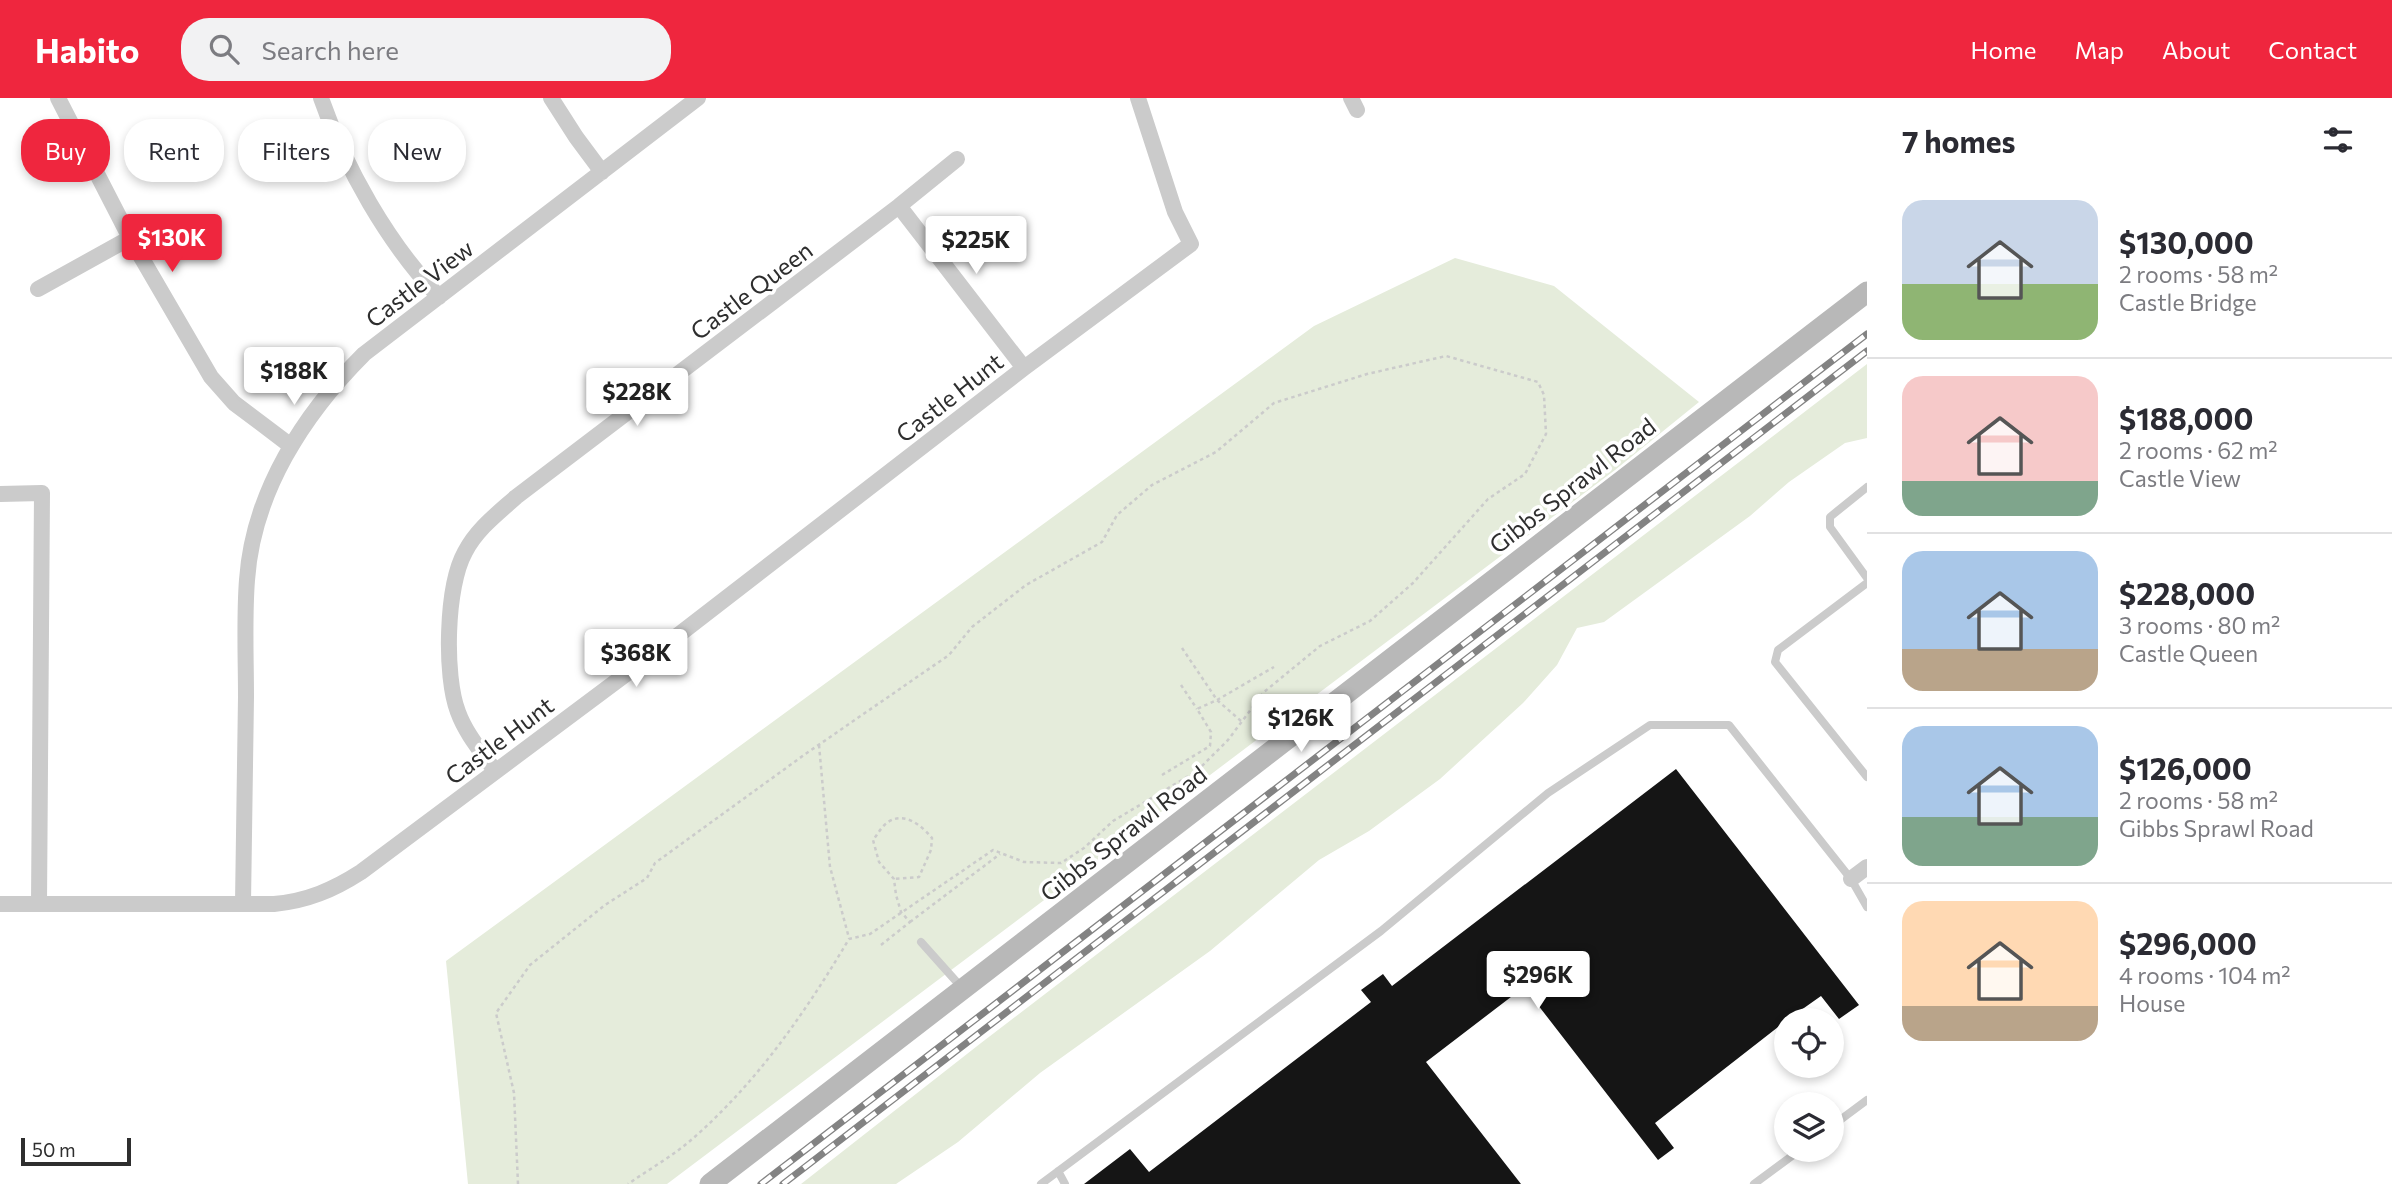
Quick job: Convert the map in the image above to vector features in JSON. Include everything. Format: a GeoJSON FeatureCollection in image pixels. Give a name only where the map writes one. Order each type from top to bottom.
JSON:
{"type":"FeatureCollection","features":[{"type":"Feature","properties":{"kind":"main road","name":"Gibbs Sprawl Road"},"geometry":{"type":"LineString","coordinates":[[710,1184],[1867,292]]}},
{"type":"Feature","properties":{"kind":"street"},"geometry":{"type":"LineString","coordinates":[[58,98],[130,238],[211,377],[234,403],[291,446]]}},
{"type":"Feature","properties":{"kind":"street"},"geometry":{"type":"LineString","coordinates":[[321,98],[337,138],[377,216],[417,273],[439,297]]}},
{"type":"Feature","properties":{"kind":"street"},"geometry":{"type":"LineString","coordinates":[[551,98],[603,172]]}},
{"type":"Feature","properties":{"kind":"street","name":"Castle View"},"geometry":{"type":"LineString","coordinates":[[243,904],[247,579],[252,545],[261,513],[291,446],[312,412],[364,354],[698,98]]}},
{"type":"Feature","properties":{"kind":"street","name":"Castle Hunt"},"geometry":{"type":"LineString","coordinates":[[0,904],[296,902],[321,895],[348,881],[681,633],[1024,368],[1191,244],[1175,212],[1138,98]]}},
{"type":"Feature","properties":{"kind":"street","name":"Castle Queen"},"geometry":{"type":"LineString","coordinates":[[495,771],[467,734],[456,708],[449,655],[454,581],[463,554],[480,529],[516,497],[957,159]]}},
{"type":"Feature","properties":{"kind":"street"},"geometry":{"type":"LineString","coordinates":[[899,206],[1024,368]]}},
{"type":"Feature","properties":{"kind":"street"},"geometry":{"type":"LineString","coordinates":[[38,289],[130,238]]}},
{"type":"Feature","properties":{"kind":"street"},"geometry":{"type":"LineString","coordinates":[[0,494],[42,493],[39,904]]}},
{"type":"Feature","properties":{"kind":"street"},"geometry":{"type":"LineString","coordinates":[[1851,878],[1867,867]]}},
{"type":"Feature","properties":{"kind":"lane"},"geometry":{"type":"LineString","coordinates":[[1867,487],[1830,517],[1830,527],[1867,580],[1778,650],[1775,662],[1867,777]]}},
{"type":"Feature","properties":{"kind":"lane"},"geometry":{"type":"LineString","coordinates":[[1041,1184],[1381,931],[1548,793],[1650,725],[1729,725],[1851,878],[1867,907]]}},
{"type":"Feature","properties":{"kind":"lane"},"geometry":{"type":"LineString","coordinates":[[921,942],[964,990]]}},
{"type":"Feature","properties":{"kind":"lane"},"geometry":{"type":"LineString","coordinates":[[1844,1117],[1867,1100]]}},
{"type":"Feature","properties":{"kind":"lane"},"geometry":{"type":"LineString","coordinates":[[1754,1184],[1784,1162]]}},
{"type":"Feature","properties":{"kind":"lane"},"geometry":{"type":"LineString","coordinates":[[1058,1171],[1065,1184]]}},
{"type":"Feature","properties":{"kind":"path"},"geometry":{"type":"LineString","coordinates":[[518,1184],[514,1093],[496,1013],[530,965],[605,905],[646,878],[655,863],[949,655],[972,627],[1026,585],[1102,542],[1117,514],[1152,485],[1216,452],[1274,403],[1367,374],[1446,356],[1538,382],[1544,395],[1546,434],[1525,474],[1488,499],[1413,583],[1370,621],[1320,646],[1264,692],[1228,740],[1197,771],[1113,821],[1084,848],[1061,863],[1024,862],[993,850],[870,934],[849,939]]}},
{"type":"Feature","properties":{"kind":"path"},"geometry":{"type":"LineString","coordinates":[[1182,648],[1217,700],[1241,721]]}},
{"type":"Feature","properties":{"kind":"path"},"geometry":{"type":"LineString","coordinates":[[1197,709],[1274,667]]}},
{"type":"Feature","properties":{"kind":"path"},"geometry":{"type":"LineString","coordinates":[[1163,775],[1210,746],[1211,732],[1181,685]]}},
{"type":"Feature","properties":{"kind":"path"},"geometry":{"type":"LineString","coordinates":[[628,1184],[689,1143],[748,1085],[815,996],[849,939],[830,867],[819,745]]}},
{"type":"Feature","properties":{"kind":"path"},"geometry":{"type":"LineString","coordinates":[[894,879],[919,877],[931,850],[932,838],[924,828],[910,820],[899,818],[887,823],[873,840],[879,862],[894,879],[895,895],[901,912],[911,922]]}},
{"type":"Feature","properties":{"kind":"path"},"geometry":{"type":"LineString","coordinates":[[881,945],[1001,853]]}},
{"type":"Feature","properties":{"kind":"green space"},"geometry":{"type":"Polygon","coordinates":[[[1455,258],[1554,286],[1699,402],[1615,470],[667,1184],[468,1184],[446,961],[1314,326],[1455,258]]]}},
{"type":"Feature","properties":{"kind":"green space"},"geometry":{"type":"Polygon","coordinates":[[[1867,364],[1867,438],[1845,443],[1789,482],[1750,516],[1604,622],[1577,628],[1557,665],[1523,703],[1440,779],[1369,831],[1319,860],[1210,951],[1040,1073],[958,1142],[896,1184],[801,1184],[981,1043],[1867,364]]]}},
{"type":"Feature","properties":{"kind":"building"},"geometry":{"type":"Polygon","coordinates":[[[1676,769],[1859,1005],[1844,1016],[1844,1008],[1830,1008],[1821,996],[1804,1008],[1774,1008],[1774,1030],[1655,1123],[1674,1148],[1658,1160],[1524,987],[1426,1062],[1521,1184],[1084,1184],[1130,1149],[1149,1172],[1371,1002],[1361,990],[1383,974],[1392,986],[1676,769]]]}},
{"type":"Feature","properties":{"kind":"railway"},"geometry":{"type":"LineString","coordinates":[[761,1184],[1867,334]]}},
{"type":"Feature","properties":{"kind":"railway"},"geometry":{"type":"LineString","coordinates":[[783,1184],[1867,351]]}}]}
